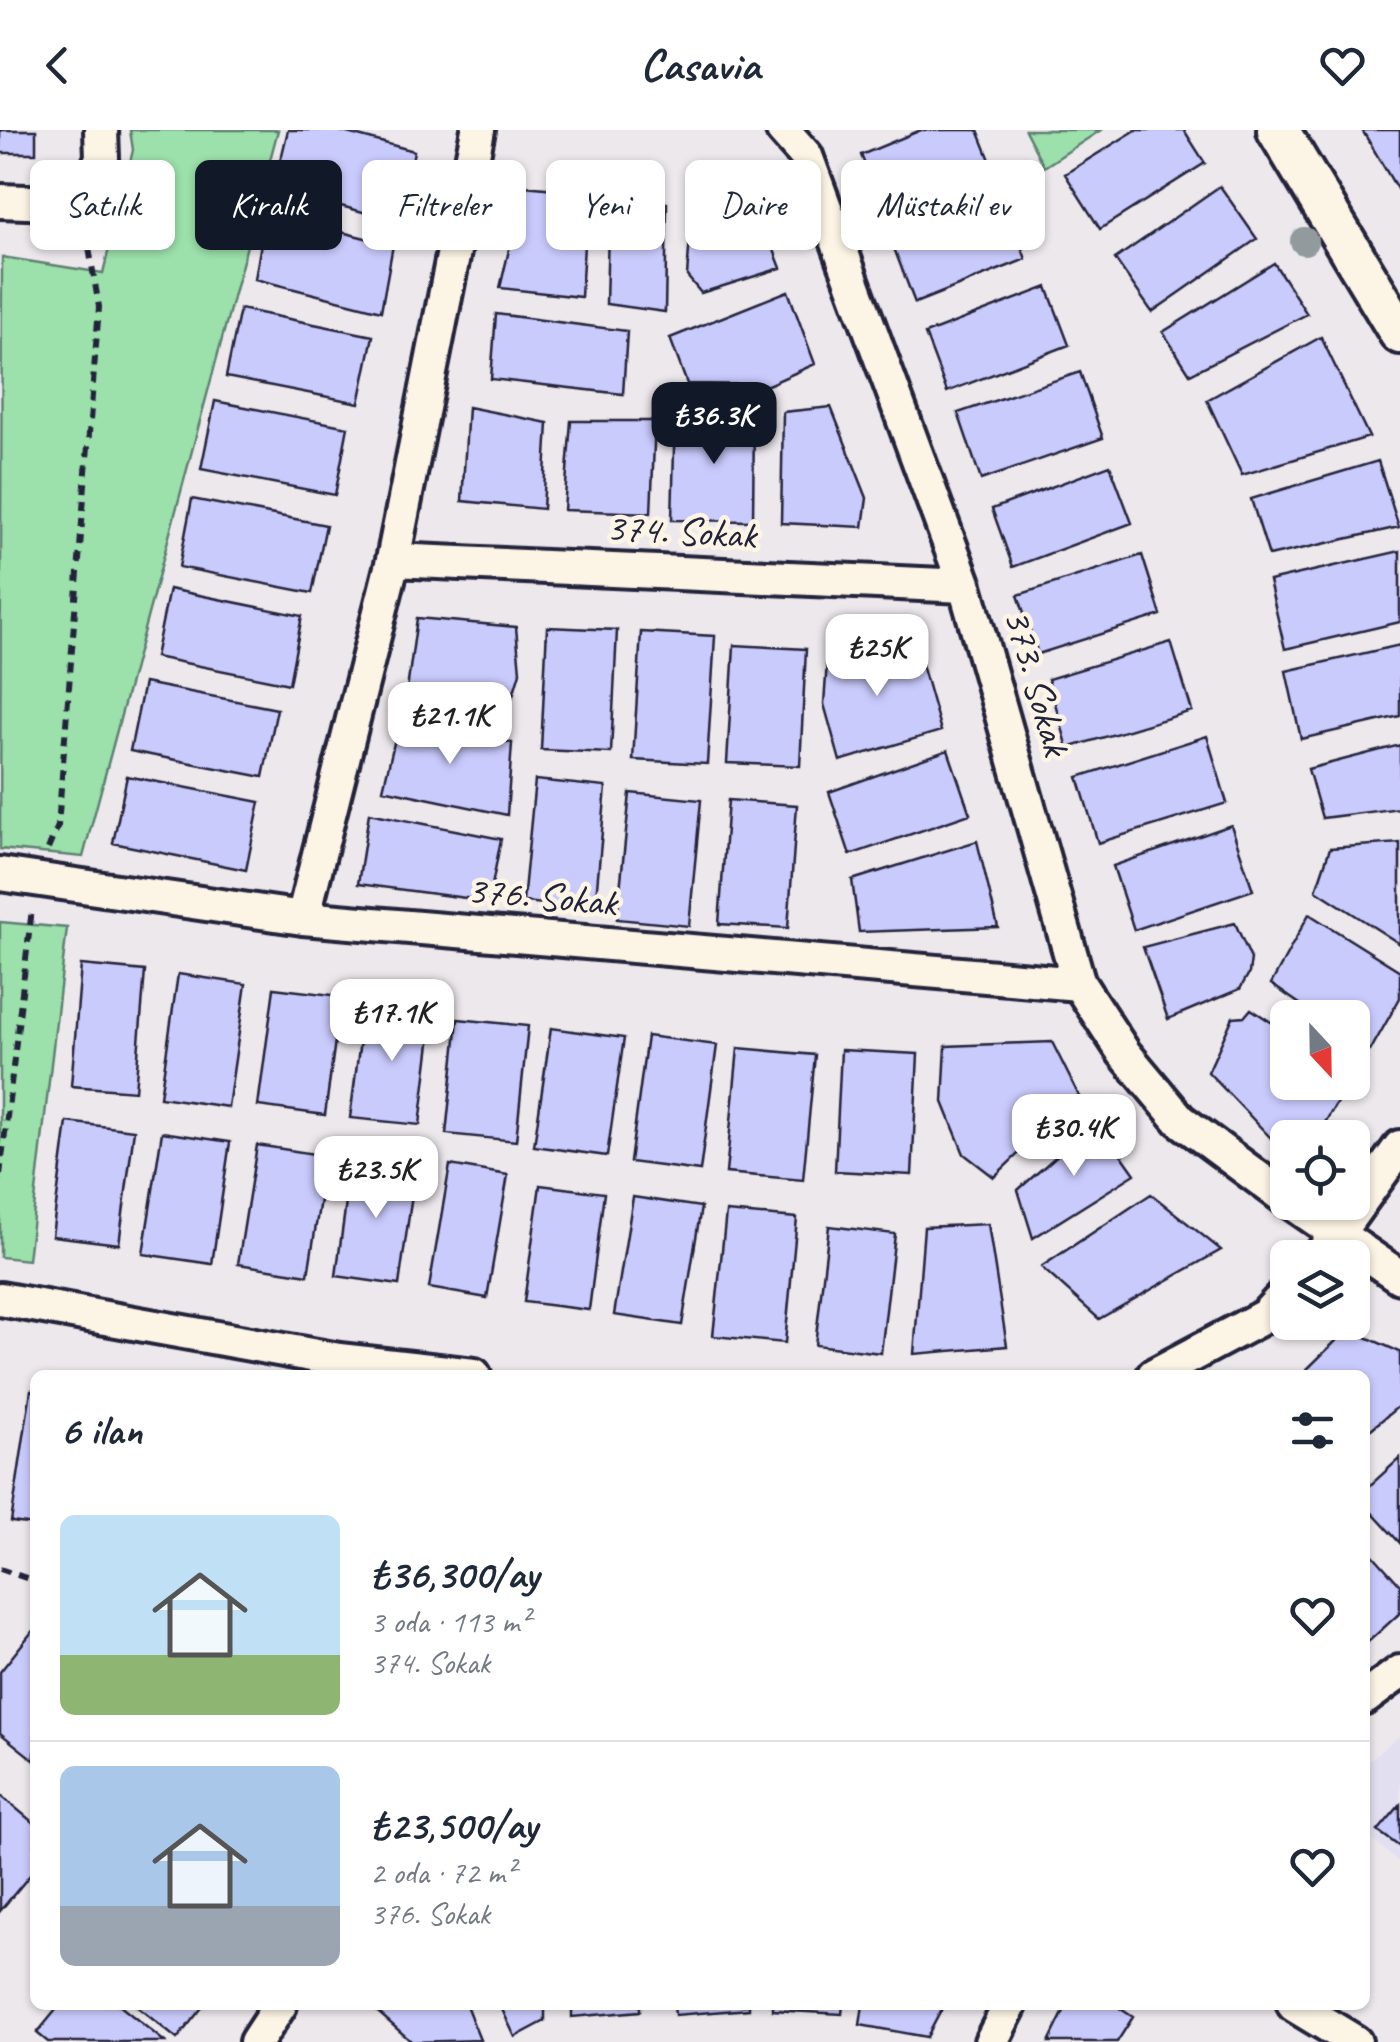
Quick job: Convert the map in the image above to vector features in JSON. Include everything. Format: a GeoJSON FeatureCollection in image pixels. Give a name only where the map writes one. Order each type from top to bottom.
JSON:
{"type":"FeatureCollection","features":[{"type":"Feature","properties":{"kind":"street"},"geometry":{"type":"LineString","coordinates":[[101,130],[101,160]]}},
{"type":"Feature","properties":{"kind":"street"},"geometry":{"type":"LineString","coordinates":[[304,918],[394,560],[478,130]]}},
{"type":"Feature","properties":{"kind":"street","name":"373. Sokak"},"geometry":{"type":"LineString","coordinates":[[783,130],[806,156],[965,586],[1079,984],[1124,1053],[1180,1120],[1270,1187]]}},
{"type":"Feature","properties":{"kind":"street"},"geometry":{"type":"LineString","coordinates":[[1278,130],[1400,333]]}},
{"type":"Feature","properties":{"kind":"street"},"geometry":{"type":"LineString","coordinates":[[0,201],[30,202]]}},
{"type":"Feature","properties":{"kind":"street","name":"374. Sokak"},"geometry":{"type":"LineString","coordinates":[[394,560],[965,586]]}},
{"type":"Feature","properties":{"kind":"street","name":"376. Sokak"},"geometry":{"type":"LineString","coordinates":[[0,874],[304,918],[1079,984]]}},
{"type":"Feature","properties":{"kind":"street"},"geometry":{"type":"LineString","coordinates":[[1332,1240],[1400,1147]]}},
{"type":"Feature","properties":{"kind":"street","name":"373. Sokak"},"geometry":{"type":"LineString","coordinates":[[1305,1220],[1321,1240]]}},
{"type":"Feature","properties":{"kind":"street","name":"373. Sokak"},"geometry":{"type":"LineString","coordinates":[[1370,1265],[1400,1277]]}},
{"type":"Feature","properties":{"kind":"street"},"geometry":{"type":"LineString","coordinates":[[0,1299],[338,1360],[429,1370]]}},
{"type":"Feature","properties":{"kind":"street"},"geometry":{"type":"LineString","coordinates":[[1163,1370],[1270,1310]]}},
{"type":"Feature","properties":{"kind":"street"},"geometry":{"type":"LineString","coordinates":[[1370,1694],[1400,1672]]}},
{"type":"Feature","properties":{"kind":"street"},"geometry":{"type":"LineString","coordinates":[[256,2042],[277,2010]]}},
{"type":"Feature","properties":{"kind":"street"},"geometry":{"type":"LineString","coordinates":[[991,2042],[1007,2010]]}},
{"type":"Feature","properties":{"kind":"street"},"geometry":{"type":"LineString","coordinates":[[1302,2010],[1355,2042]]}},
{"type":"Feature","properties":{"kind":"path"},"geometry":{"type":"LineString","coordinates":[[0,1176],[35,879],[58,826],[100,307],[89,250]]}},
{"type":"Feature","properties":{"kind":"path"},"geometry":{"type":"LineString","coordinates":[[0,1570],[30,1579]]}},
{"type":"Feature","properties":{"kind":"shaded area"},"geometry":{"type":"Polygon","coordinates":[[[1400,1735],[1400,1863],[1370,1838],[1370,1760],[1400,1735]]]}},
{"type":"Feature","properties":{"kind":"green space"},"geometry":{"type":"Polygon","coordinates":[[[130,130],[278,130],[270,160],[195,160],[195,250],[246,250],[83,857],[0,849],[2,257],[103,273],[109,250],[175,250],[175,160],[131,160],[130,130]]]}},
{"type":"Feature","properties":{"kind":"green space"},"geometry":{"type":"Polygon","coordinates":[[[1025,130],[1101,130],[1045,166],[1045,160],[1040,160],[1025,130]]]}},
{"type":"Feature","properties":{"kind":"green space"},"geometry":{"type":"Polygon","coordinates":[[[0,922],[67,928],[28,1260],[0,1257],[0,922]]]}},
{"type":"Feature","properties":{"kind":"building"},"geometry":{"type":"Polygon","coordinates":[[[0,130],[36,130],[36,153],[0,153],[0,130]]]}},
{"type":"Feature","properties":{"kind":"building"},"geometry":{"type":"Polygon","coordinates":[[[288,130],[336,130],[414,151],[412,160],[362,160],[362,212],[342,206],[342,160],[281,160],[288,130]]]}},
{"type":"Feature","properties":{"kind":"building"},"geometry":{"type":"Polygon","coordinates":[[[921,130],[978,130],[990,160],[863,160],[861,155],[921,130]]]}},
{"type":"Feature","properties":{"kind":"building"},"geometry":{"type":"Polygon","coordinates":[[[1136,130],[1184,130],[1205,163],[1100,229],[1065,174],[1136,130]]]}},
{"type":"Feature","properties":{"kind":"building"},"geometry":{"type":"Polygon","coordinates":[[[1362,130],[1400,130],[1400,194],[1362,130]]]}},
{"type":"Feature","properties":{"kind":"building"},"geometry":{"type":"Polygon","coordinates":[[[526,186],[546,188],[546,250],[584,250],[581,297],[500,288],[509,250],[526,250],[526,186]]]}},
{"type":"Feature","properties":{"kind":"building"},"geometry":{"type":"Polygon","coordinates":[[[1220,186],[1257,239],[1152,312],[1115,259],[1220,186]]]}},
{"type":"Feature","properties":{"kind":"building"},"geometry":{"type":"Polygon","coordinates":[[[667,203],[665,312],[606,304],[607,250],[665,250],[667,203]]]}},
{"type":"Feature","properties":{"kind":"building"},"geometry":{"type":"Polygon","coordinates":[[[342,232],[362,237],[362,250],[392,250],[381,311],[255,279],[260,250],[342,250],[342,232]]]}},
{"type":"Feature","properties":{"kind":"building"},"geometry":{"type":"Polygon","coordinates":[[[689,250],[774,250],[781,268],[701,293],[687,276],[689,250]]]}},
{"type":"Feature","properties":{"kind":"building"},"geometry":{"type":"Polygon","coordinates":[[[895,250],[1022,250],[1026,259],[915,303],[895,250]]]}},
{"type":"Feature","properties":{"kind":"building"},"geometry":{"type":"Polygon","coordinates":[[[1274,263],[1307,314],[1190,374],[1163,332],[1274,263]]]}},
{"type":"Feature","properties":{"kind":"building"},"geometry":{"type":"Polygon","coordinates":[[[1047,287],[1069,345],[947,392],[925,334],[1047,287]]]}},
{"type":"Feature","properties":{"kind":"building"},"geometry":{"type":"Polygon","coordinates":[[[788,291],[815,364],[768,385],[687,384],[670,338],[788,291]]]}},
{"type":"Feature","properties":{"kind":"building"},"geometry":{"type":"Polygon","coordinates":[[[240,309],[373,336],[359,403],[226,377],[240,309]]]}},
{"type":"Feature","properties":{"kind":"building"},"geometry":{"type":"Polygon","coordinates":[[[496,314],[627,331],[623,394],[491,379],[496,314]]]}},
{"type":"Feature","properties":{"kind":"building"},"geometry":{"type":"Polygon","coordinates":[[[1321,337],[1369,437],[1242,475],[1207,400],[1321,337]]]}},
{"type":"Feature","properties":{"kind":"building"},"geometry":{"type":"Polygon","coordinates":[[[1080,372],[1103,438],[981,480],[958,413],[1080,372]]]}},
{"type":"Feature","properties":{"kind":"building"},"geometry":{"type":"Polygon","coordinates":[[[215,401],[348,427],[335,495],[201,469],[215,401]]]}},
{"type":"Feature","properties":{"kind":"building"},"geometry":{"type":"Polygon","coordinates":[[[468,407],[548,423],[543,509],[462,501],[468,407]]]}},
{"type":"Feature","properties":{"kind":"building"},"geometry":{"type":"Polygon","coordinates":[[[831,407],[867,498],[863,527],[781,523],[783,412],[831,407]]]}},
{"type":"Feature","properties":{"kind":"building"},"geometry":{"type":"Polygon","coordinates":[[[754,413],[753,521],[672,520],[675,414],[754,413]]]}},
{"type":"Feature","properties":{"kind":"building"},"geometry":{"type":"Polygon","coordinates":[[[571,421],[655,421],[651,513],[564,510],[571,421]]]}},
{"type":"Feature","properties":{"kind":"building"},"geometry":{"type":"Polygon","coordinates":[[[1378,461],[1399,527],[1269,556],[1251,499],[1378,461]]]}},
{"type":"Feature","properties":{"kind":"building"},"geometry":{"type":"Polygon","coordinates":[[[1110,465],[1132,523],[1013,567],[992,509],[1110,465]]]}},
{"type":"Feature","properties":{"kind":"building"},"geometry":{"type":"Polygon","coordinates":[[[192,499],[326,525],[312,593],[179,567],[192,499]]]}},
{"type":"Feature","properties":{"kind":"building"},"geometry":{"type":"Polygon","coordinates":[[[1400,551],[1400,622],[1285,649],[1269,581],[1400,551]]]}},
{"type":"Feature","properties":{"kind":"building"},"geometry":{"type":"Polygon","coordinates":[[[1142,555],[1161,615],[1038,654],[1018,595],[1142,555]]]}},
{"type":"Feature","properties":{"kind":"building"},"geometry":{"type":"Polygon","coordinates":[[[169,589],[302,616],[289,684],[155,657],[169,589]]]}},
{"type":"Feature","properties":{"kind":"building"},"geometry":{"type":"Polygon","coordinates":[[[417,618],[516,627],[520,672],[506,719],[406,697],[417,618]]]}},
{"type":"Feature","properties":{"kind":"building"},"geometry":{"type":"Polygon","coordinates":[[[547,627],[617,630],[611,753],[541,750],[547,627]]]}},
{"type":"Feature","properties":{"kind":"building"},"geometry":{"type":"Polygon","coordinates":[[[641,632],[715,636],[707,764],[633,760],[641,632]]]}},
{"type":"Feature","properties":{"kind":"building"},"geometry":{"type":"Polygon","coordinates":[[[1171,642],[1192,711],[1068,748],[1048,679],[1171,642]]]}},
{"type":"Feature","properties":{"kind":"building"},"geometry":{"type":"Polygon","coordinates":[[[734,645],[806,649],[800,766],[727,763],[734,645]]]}},
{"type":"Feature","properties":{"kind":"building"},"geometry":{"type":"Polygon","coordinates":[[[1400,645],[1400,716],[1301,739],[1286,671],[1400,645]]]}},
{"type":"Feature","properties":{"kind":"building"},"geometry":{"type":"Polygon","coordinates":[[[917,647],[941,731],[840,761],[824,704],[828,648],[917,647]]]}},
{"type":"Feature","properties":{"kind":"building"},"geometry":{"type":"Polygon","coordinates":[[[144,683],[277,709],[263,777],[130,751],[144,683]]]}},
{"type":"Feature","properties":{"kind":"building"},"geometry":{"type":"Polygon","coordinates":[[[400,718],[512,743],[507,815],[383,789],[400,718]]]}},
{"type":"Feature","properties":{"kind":"building"},"geometry":{"type":"Polygon","coordinates":[[[1207,736],[1227,803],[1098,843],[1078,777],[1207,736]]]}},
{"type":"Feature","properties":{"kind":"building"},"geometry":{"type":"Polygon","coordinates":[[[1400,745],[1400,808],[1322,818],[1308,769],[1400,745]]]}},
{"type":"Feature","properties":{"kind":"building"},"geometry":{"type":"Polygon","coordinates":[[[948,750],[970,814],[850,855],[829,792],[948,750]]]}},
{"type":"Feature","properties":{"kind":"building"},"geometry":{"type":"Polygon","coordinates":[[[127,776],[260,802],[246,870],[113,843],[127,776]]]}},
{"type":"Feature","properties":{"kind":"building"},"geometry":{"type":"Polygon","coordinates":[[[535,780],[606,787],[595,909],[523,902],[535,780]]]}},
{"type":"Feature","properties":{"kind":"building"},"geometry":{"type":"Polygon","coordinates":[[[630,793],[701,800],[689,926],[617,919],[630,793]]]}},
{"type":"Feature","properties":{"kind":"building"},"geometry":{"type":"Polygon","coordinates":[[[728,800],[797,805],[788,928],[719,924],[728,800]]]}},
{"type":"Feature","properties":{"kind":"building"},"geometry":{"type":"Polygon","coordinates":[[[369,813],[501,839],[489,901],[358,884],[369,813]]]}},
{"type":"Feature","properties":{"kind":"building"},"geometry":{"type":"Polygon","coordinates":[[[1231,825],[1253,890],[1134,930],[1113,866],[1231,825]]]}},
{"type":"Feature","properties":{"kind":"building"},"geometry":{"type":"Polygon","coordinates":[[[977,841],[998,927],[859,932],[852,880],[977,841]]]}},
{"type":"Feature","properties":{"kind":"building"},"geometry":{"type":"Polygon","coordinates":[[[1400,843],[1400,944],[1316,890],[1330,848],[1400,843]]]}},
{"type":"Feature","properties":{"kind":"building"},"geometry":{"type":"Polygon","coordinates":[[[1309,914],[1400,971],[1400,998],[1370,1051],[1370,1000],[1294,1000],[1271,984],[1309,914]]]}},
{"type":"Feature","properties":{"kind":"building"},"geometry":{"type":"Polygon","coordinates":[[[1235,923],[1251,959],[1240,989],[1168,1019],[1143,947],[1235,923]]]}},
{"type":"Feature","properties":{"kind":"building"},"geometry":{"type":"Polygon","coordinates":[[[81,965],[145,971],[135,1091],[71,1086],[81,965]]]}},
{"type":"Feature","properties":{"kind":"building"},"geometry":{"type":"Polygon","coordinates":[[[178,974],[246,984],[228,1107],[160,1097],[178,974]]]}},
{"type":"Feature","properties":{"kind":"building"},"geometry":{"type":"Polygon","coordinates":[[[274,988],[341,996],[325,1115],[258,1106],[274,988]]]}},
{"type":"Feature","properties":{"kind":"building"},"geometry":{"type":"Polygon","coordinates":[[[365,1002],[434,1010],[420,1125],[350,1118],[365,1002]]]}},
{"type":"Feature","properties":{"kind":"building"},"geometry":{"type":"Polygon","coordinates":[[[1251,1009],[1270,1021],[1270,1100],[1338,1100],[1327,1120],[1270,1120],[1270,1137],[1208,1072],[1233,1017],[1245,1016],[1251,1009]]]}},
{"type":"Feature","properties":{"kind":"building"},"geometry":{"type":"Polygon","coordinates":[[[458,1019],[528,1026],[516,1141],[446,1134],[458,1019]]]}},
{"type":"Feature","properties":{"kind":"building"},"geometry":{"type":"Polygon","coordinates":[[[551,1028],[624,1038],[607,1156],[534,1146],[551,1028]]]}},
{"type":"Feature","properties":{"kind":"building"},"geometry":{"type":"Polygon","coordinates":[[[647,1036],[717,1045],[700,1171],[630,1162],[647,1036]]]}},
{"type":"Feature","properties":{"kind":"building"},"geometry":{"type":"Polygon","coordinates":[[[1052,1042],[1079,1096],[994,1177],[964,1154],[943,1102],[946,1046],[1052,1042]]]}},
{"type":"Feature","properties":{"kind":"building"},"geometry":{"type":"Polygon","coordinates":[[[738,1048],[815,1055],[803,1180],[726,1173],[738,1048]]]}},
{"type":"Feature","properties":{"kind":"building"},"geometry":{"type":"Polygon","coordinates":[[[841,1050],[918,1054],[912,1175],[835,1171],[841,1050]]]}},
{"type":"Feature","properties":{"kind":"building"},"geometry":{"type":"Polygon","coordinates":[[[1097,1120],[1135,1174],[1033,1238],[1018,1190],[1097,1120]]]}},
{"type":"Feature","properties":{"kind":"building"},"geometry":{"type":"Polygon","coordinates":[[[67,1122],[134,1130],[119,1244],[52,1236],[67,1122]]]}},
{"type":"Feature","properties":{"kind":"building"},"geometry":{"type":"Polygon","coordinates":[[[162,1132],[230,1142],[212,1264],[143,1254],[162,1132]]]}},
{"type":"Feature","properties":{"kind":"building"},"geometry":{"type":"Polygon","coordinates":[[[257,1145],[327,1156],[308,1275],[238,1264],[257,1145]]]}},
{"type":"Feature","properties":{"kind":"building"},"geometry":{"type":"Polygon","coordinates":[[[352,1158],[416,1167],[399,1285],[336,1276],[352,1158]]]}},
{"type":"Feature","properties":{"kind":"building"},"geometry":{"type":"Polygon","coordinates":[[[450,1165],[508,1175],[487,1298],[429,1288],[450,1165]]]}},
{"type":"Feature","properties":{"kind":"building"},"geometry":{"type":"Polygon","coordinates":[[[540,1185],[604,1193],[589,1310],[524,1302],[540,1185]]]}},
{"type":"Feature","properties":{"kind":"building"},"geometry":{"type":"Polygon","coordinates":[[[1151,1194],[1221,1250],[1099,1319],[1041,1267],[1151,1194]]]}},
{"type":"Feature","properties":{"kind":"building"},"geometry":{"type":"Polygon","coordinates":[[[633,1197],[701,1207],[682,1325],[614,1315],[633,1197]]]}},
{"type":"Feature","properties":{"kind":"building"},"geometry":{"type":"Polygon","coordinates":[[[726,1212],[797,1218],[785,1343],[713,1336],[726,1212]]]}},
{"type":"Feature","properties":{"kind":"building"},"geometry":{"type":"Polygon","coordinates":[[[988,1224],[1007,1346],[914,1354],[924,1227],[988,1224]]]}},
{"type":"Feature","properties":{"kind":"building"},"geometry":{"type":"Polygon","coordinates":[[[829,1226],[895,1234],[881,1353],[815,1345],[829,1226]]]}},
{"type":"Feature","properties":{"kind":"building"},"geometry":{"type":"Polygon","coordinates":[[[1370,1339],[1400,1352],[1400,1405],[1370,1430],[1370,1370],[1306,1370],[1337,1340],[1370,1339]]]}},
{"type":"Feature","properties":{"kind":"building"},"geometry":{"type":"Polygon","coordinates":[[[30,1397],[30,1524],[11,1522],[30,1397]]]}},
{"type":"Feature","properties":{"kind":"building"},"geometry":{"type":"Polygon","coordinates":[[[1400,1458],[1400,1543],[1370,1510],[1370,1485],[1400,1458]]]}},
{"type":"Feature","properties":{"kind":"building"},"geometry":{"type":"Polygon","coordinates":[[[1370,1552],[1400,1585],[1400,1613],[1370,1640],[1370,1552]]]}},
{"type":"Feature","properties":{"kind":"building"},"geometry":{"type":"Polygon","coordinates":[[[30,1634],[30,1757],[0,1733],[0,1672],[30,1634]]]}},
{"type":"Feature","properties":{"kind":"building"},"geometry":{"type":"Polygon","coordinates":[[[0,1795],[30,1820],[30,1875],[0,1911],[0,1795]]]}},
{"type":"Feature","properties":{"kind":"building"},"geometry":{"type":"Polygon","coordinates":[[[1400,1805],[1400,1847],[1378,1831],[1400,1805]]]}},
{"type":"Feature","properties":{"kind":"building"},"geometry":{"type":"Polygon","coordinates":[[[56,2010],[125,2010],[165,2042],[48,2042],[37,2033],[56,2010]]]}},
{"type":"Feature","properties":{"kind":"building"},"geometry":{"type":"Polygon","coordinates":[[[141,2010],[200,2010],[177,2039],[141,2010]]]}},
{"type":"Feature","properties":{"kind":"building"},"geometry":{"type":"Polygon","coordinates":[[[375,2010],[468,2010],[480,2040],[412,2042],[375,2010]]]}},
{"type":"Feature","properties":{"kind":"building"},"geometry":{"type":"Polygon","coordinates":[[[502,2010],[545,2010],[545,2021],[515,2037],[502,2010]]]}},
{"type":"Feature","properties":{"kind":"building"},"geometry":{"type":"Polygon","coordinates":[[[572,2010],[640,2010],[640,2011],[572,2017],[572,2010]]]}},
{"type":"Feature","properties":{"kind":"building"},"geometry":{"type":"Polygon","coordinates":[[[674,2010],[737,2010],[675,2015],[674,2010]]]}},
{"type":"Feature","properties":{"kind":"building"},"geometry":{"type":"Polygon","coordinates":[[[773,2010],[842,2010],[842,2014],[773,2010]]]}},
{"type":"Feature","properties":{"kind":"building"},"geometry":{"type":"Polygon","coordinates":[[[862,2010],[941,2010],[927,2037],[860,2025],[862,2010]]]}},
{"type":"Feature","properties":{"kind":"building"},"geometry":{"type":"Polygon","coordinates":[[[1065,2010],[1122,2010],[1133,2017],[1117,2042],[1049,2042],[1065,2010]]]}}]}
